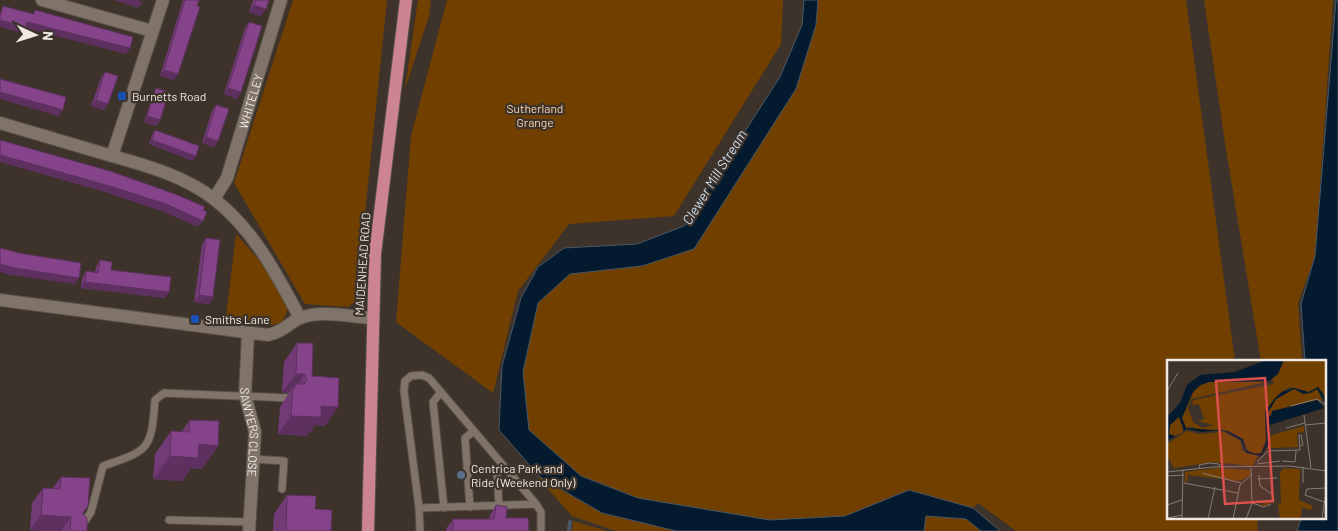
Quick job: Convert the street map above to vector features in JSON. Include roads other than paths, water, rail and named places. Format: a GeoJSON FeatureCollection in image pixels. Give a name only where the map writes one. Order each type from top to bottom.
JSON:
{"type":"FeatureCollection","features":[{"type":"Feature","properties":{"kind":"main road","name":"MAIDENHEAD ROAD"},"geometry":{"type":"LineString","coordinates":[[368,531],[372,318],[376,245],[406,0]]}},
{"type":"Feature","properties":{"kind":"street"},"geometry":{"type":"LineString","coordinates":[[42,0],[152,31]]}},
{"type":"Feature","properties":{"kind":"street"},"geometry":{"type":"LineString","coordinates":[[112,156],[163,0]]}},
{"type":"Feature","properties":{"kind":"street","name":"WHITELEY"},"geometry":{"type":"LineString","coordinates":[[214,199],[227,178],[281,0]]}},
{"type":"Feature","properties":{"kind":"street"},"geometry":{"type":"LineString","coordinates":[[0,123],[112,156],[183,181],[214,199],[240,223],[272,265],[300,318]]}},
{"type":"Feature","properties":{"kind":"street"},"geometry":{"type":"LineString","coordinates":[[0,300],[248,334],[268,335],[281,332],[300,318],[320,315],[372,318]]}},
{"type":"Feature","properties":{"kind":"street","name":"SAWYERS CLOSE"},"geometry":{"type":"LineString","coordinates":[[248,334],[245,395],[255,432],[250,527]]}},
{"type":"Feature","properties":{"kind":"lane"},"geometry":{"type":"LineString","coordinates":[[420,531],[419,508],[404,391],[405,381],[411,376],[422,375],[429,378],[536,504],[541,512],[541,531]]}},
{"type":"Feature","properties":{"kind":"lane"},"geometry":{"type":"LineString","coordinates":[[441,392],[433,402],[444,508]]}},
{"type":"Feature","properties":{"kind":"lane"},"geometry":{"type":"LineString","coordinates":[[77,528],[83,525],[91,512],[103,466],[139,454],[153,435],[156,400],[164,393],[288,398]]}},
{"type":"Feature","properties":{"kind":"lane"},"geometry":{"type":"LineString","coordinates":[[470,506],[465,438],[474,431]]}},
{"type":"Feature","properties":{"kind":"lane"},"geometry":{"type":"LineString","coordinates":[[253,459],[284,461],[282,489]]}},
{"type":"Feature","properties":{"kind":"lane"},"geometry":{"type":"LineString","coordinates":[[499,506],[497,472],[504,466]]}},
{"type":"Feature","properties":{"kind":"lane"},"geometry":{"type":"LineString","coordinates":[[419,508],[536,504]]}},
{"type":"Feature","properties":{"kind":"lane"},"geometry":{"type":"LineString","coordinates":[[169,520],[250,527]]}},
{"type":"Feature","properties":{"kind":"water"},"geometry":{"type":"Polygon","coordinates":[[[804,0],[818,0],[816,25],[796,89],[694,249],[642,266],[570,274],[538,303],[523,372],[529,430],[581,476],[638,498],[770,520],[845,516],[909,490],[973,508],[1000,531],[981,531],[966,519],[926,516],[924,531],[676,531],[602,513],[540,477],[499,430],[502,366],[521,298],[538,267],[564,248],[637,244],[684,226],[780,77],[802,25],[804,0]]]}},
{"type":"Feature","properties":{"kind":"water"},"geometry":{"type":"Polygon","coordinates":[[[1336,0],[1338,0],[1338,531],[1297,531],[1302,518],[1326,518],[1326,360],[1305,360],[1301,304],[1315,256],[1336,0]]]}},
{"type":"Feature","properties":{"kind":"waterway"},"geometry":{"type":"LineString","coordinates":[[569,531],[570,522]]}},
{"type":"Feature","properties":{"kind":"place","name":"Burnetts Road"},"geometry":{"type":"Point","coordinates":[122,96]}},
{"type":"Feature","properties":{"kind":"place","name":"Smiths Lane"},"geometry":{"type":"Point","coordinates":[195,319]}},
{"type":"Feature","properties":{"kind":"place","name":"Centrica Park and Ride (Weekend Only)"},"geometry":{"type":"Point","coordinates":[461,475]}},
{"type":"Feature","properties":{"kind":"park label","name":"Sutherland Grange"},"geometry":{"type":"Point","coordinates":[535,115]}},
{"type":"Feature","properties":{"kind":"water label","name":"Clewer Mill Stream"},"geometry":{"type":"Point","coordinates":[714,177]}}]}
